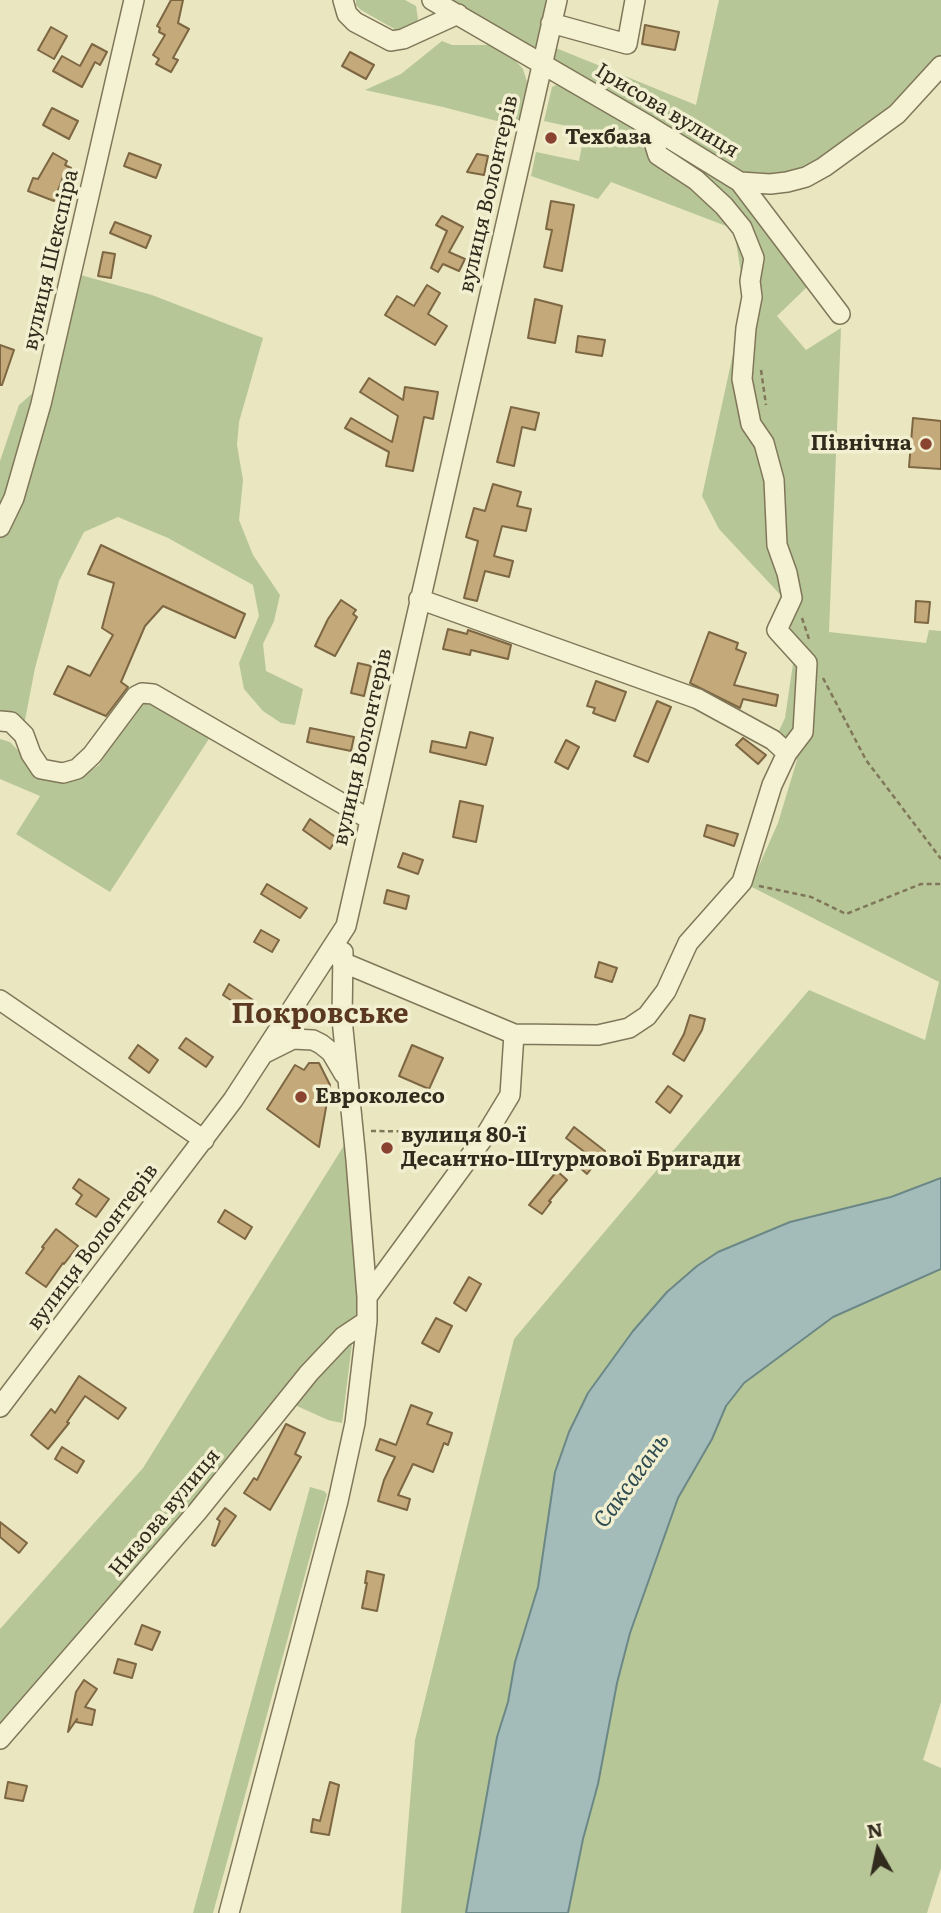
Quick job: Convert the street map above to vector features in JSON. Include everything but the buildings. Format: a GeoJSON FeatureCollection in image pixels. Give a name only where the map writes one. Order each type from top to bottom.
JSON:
{"type":"FeatureCollection","features":[{"type":"Feature","properties":{"kind":"street","name":"вулиця Шекспіра"},"geometry":{"type":"LineString","coordinates":[[0,527],[14,498],[41,404],[134,0]]}},
{"type":"Feature","properties":{"kind":"street"},"geometry":{"type":"LineString","coordinates":[[343,0],[346,14],[355,22],[391,41],[403,39],[458,15]]}},
{"type":"Feature","properties":{"kind":"street","name":"Ірисова вулиця"},"geometry":{"type":"LineString","coordinates":[[432,0],[740,182],[787,183],[824,167],[897,114],[941,66]]}},
{"type":"Feature","properties":{"kind":"street","name":"вулиця Волонтерів"},"geometry":{"type":"LineString","coordinates":[[0,1407],[204,1140],[346,926],[557,0]]}},
{"type":"Feature","properties":{"kind":"street"},"geometry":{"type":"LineString","coordinates":[[551,23],[626,44],[635,0]]}},
{"type":"Feature","properties":{"kind":"street"},"geometry":{"type":"LineString","coordinates":[[342,962],[514,1034],[598,1035],[629,1028],[647,1016],[666,991],[688,943],[742,882],[772,785],[787,753],[803,732],[807,663],[777,629],[792,598],[777,545],[774,480],[764,443],[751,424],[742,379],[754,258],[743,228],[724,206],[695,180],[658,155],[649,126]]}},
{"type":"Feature","properties":{"kind":"street"},"geometry":{"type":"LineString","coordinates":[[740,182],[840,314]]}},
{"type":"Feature","properties":{"kind":"street"},"geometry":{"type":"LineString","coordinates":[[419,599],[698,699],[765,735],[787,753]]}},
{"type":"Feature","properties":{"kind":"street"},"geometry":{"type":"LineString","coordinates":[[0,721],[11,722],[24,735],[31,754],[41,769],[63,773],[77,769],[92,755],[136,696],[142,693],[153,694],[369,819]]}},
{"type":"Feature","properties":{"kind":"street"},"geometry":{"type":"LineString","coordinates":[[229,1913],[338,1501],[355,1423],[367,1321],[367,1297],[342,1019],[342,962],[346,926]]}},
{"type":"Feature","properties":{"kind":"street"},"geometry":{"type":"LineString","coordinates":[[0,1000],[204,1140]]}},
{"type":"Feature","properties":{"kind":"street"},"geometry":{"type":"LineString","coordinates":[[367,1297],[487,1133],[510,1095],[514,1034]]}},
{"type":"Feature","properties":{"kind":"street"},"geometry":{"type":"LineString","coordinates":[[264,1053],[293,1039],[313,1040],[331,1052],[349,1081]]}},
{"type":"Feature","properties":{"kind":"street","name":"Низова вулиця"},"geometry":{"type":"LineString","coordinates":[[0,1739],[197,1512],[309,1373],[343,1337],[367,1321]]}},
{"type":"Feature","properties":{"kind":"path"},"geometry":{"type":"LineString","coordinates":[[760,366],[767,414]]}},
{"type":"Feature","properties":{"kind":"path"},"geometry":{"type":"LineString","coordinates":[[802,617],[810,640]]}},
{"type":"Feature","properties":{"kind":"path"},"geometry":{"type":"LineString","coordinates":[[820,672],[840,715],[866,760],[941,859]]}},
{"type":"Feature","properties":{"kind":"path"},"geometry":{"type":"LineString","coordinates":[[742,882],[811,897],[846,914],[921,884],[941,884]]}},
{"type":"Feature","properties":{"kind":"path"},"geometry":{"type":"LineString","coordinates":[[353,1131],[487,1133]]}},
{"type":"Feature","properties":{"kind":"green space"},"geometry":{"type":"Polygon","coordinates":[[[356,0],[405,0],[416,6],[418,19],[415,25],[398,31],[361,10],[356,5],[356,0]]]}},
{"type":"Feature","properties":{"kind":"green space"},"geometry":{"type":"Polygon","coordinates":[[[431,0],[557,0],[546,44],[696,105],[719,0],[941,0],[941,66],[824,167],[740,182],[431,0]]]}},
{"type":"Feature","properties":{"kind":"green space"},"geometry":{"type":"Polygon","coordinates":[[[442,41],[452,45],[489,45],[512,57],[523,69],[528,85],[520,127],[365,90],[401,74],[442,41]]]}},
{"type":"Feature","properties":{"kind":"green space"},"geometry":{"type":"Polygon","coordinates":[[[560,83],[743,193],[808,286],[777,316],[806,350],[841,328],[829,632],[926,643],[929,630],[941,631],[941,1178],[891,1197],[790,1222],[718,1252],[667,1292],[633,1331],[588,1393],[569,1432],[555,1472],[538,1587],[515,1662],[508,1702],[497,1737],[466,1913],[401,1913],[415,1740],[514,1339],[809,990],[925,1040],[939,982],[750,886],[778,823],[797,760],[776,737],[785,718],[794,657],[788,603],[719,529],[702,496],[745,299],[734,229],[611,182],[598,199],[531,176],[536,152],[579,161],[585,130],[544,121],[552,87],[560,83]]]}},
{"type":"Feature","properties":{"kind":"green space"},"geometry":{"type":"Polygon","coordinates":[[[63,270],[152,295],[263,338],[239,422],[237,445],[243,480],[239,520],[253,555],[280,595],[274,621],[263,644],[266,671],[303,689],[295,725],[281,723],[263,711],[244,689],[239,663],[259,616],[253,585],[168,538],[118,517],[84,532],[59,581],[35,668],[25,720],[0,718],[0,461],[19,405],[34,392],[63,270]]]}},
{"type":"Feature","properties":{"kind":"green space"},"geometry":{"type":"Polygon","coordinates":[[[142,693],[214,731],[110,892],[16,834],[40,796],[0,779],[0,739],[10,742],[36,769],[58,782],[84,775],[99,765],[142,693]]]}},
{"type":"Feature","properties":{"kind":"green space"},"geometry":{"type":"Polygon","coordinates":[[[353,1131],[367,1321],[343,1337],[352,1344],[342,1423],[328,1420],[286,1401],[0,1739],[0,1629],[143,1468],[353,1131]]]}},
{"type":"Feature","properties":{"kind":"green space"},"geometry":{"type":"Polygon","coordinates":[[[941,1269],[941,1702],[923,1760],[941,1768],[941,1868],[927,1913],[568,1913],[630,1633],[678,1498],[712,1439],[726,1406],[744,1383],[833,1317],[941,1269]]]}},
{"type":"Feature","properties":{"kind":"green space"},"geometry":{"type":"Polygon","coordinates":[[[310,1487],[327,1494],[213,1913],[193,1913],[310,1487]]]}},
{"type":"Feature","properties":{"kind":"water","name":"Саксагань"},"geometry":{"type":"Polygon","coordinates":[[[941,1178],[941,1269],[833,1317],[744,1383],[726,1406],[712,1439],[678,1498],[630,1633],[568,1913],[466,1913],[497,1737],[508,1702],[515,1662],[538,1587],[555,1472],[569,1432],[588,1393],[633,1331],[667,1292],[718,1252],[790,1222],[891,1197],[941,1178]]]}},
{"type":"Feature","properties":{"kind":"place","name":"Техбаза"},"geometry":{"type":"Point","coordinates":[551,138]}},
{"type":"Feature","properties":{"kind":"place","name":"Північна"},"geometry":{"type":"Point","coordinates":[926,444]}},
{"type":"Feature","properties":{"kind":"place","name":"Евроколесо"},"geometry":{"type":"Point","coordinates":[301,1097]}},
{"type":"Feature","properties":{"kind":"place","name":"вулиця 80-ї Десантно-Штурмової Бригади"},"geometry":{"type":"Point","coordinates":[387,1148]}},
{"type":"Feature","properties":{"kind":"district","name":"Покровське"},"geometry":{"type":"Point","coordinates":[320,1015]}}]}
